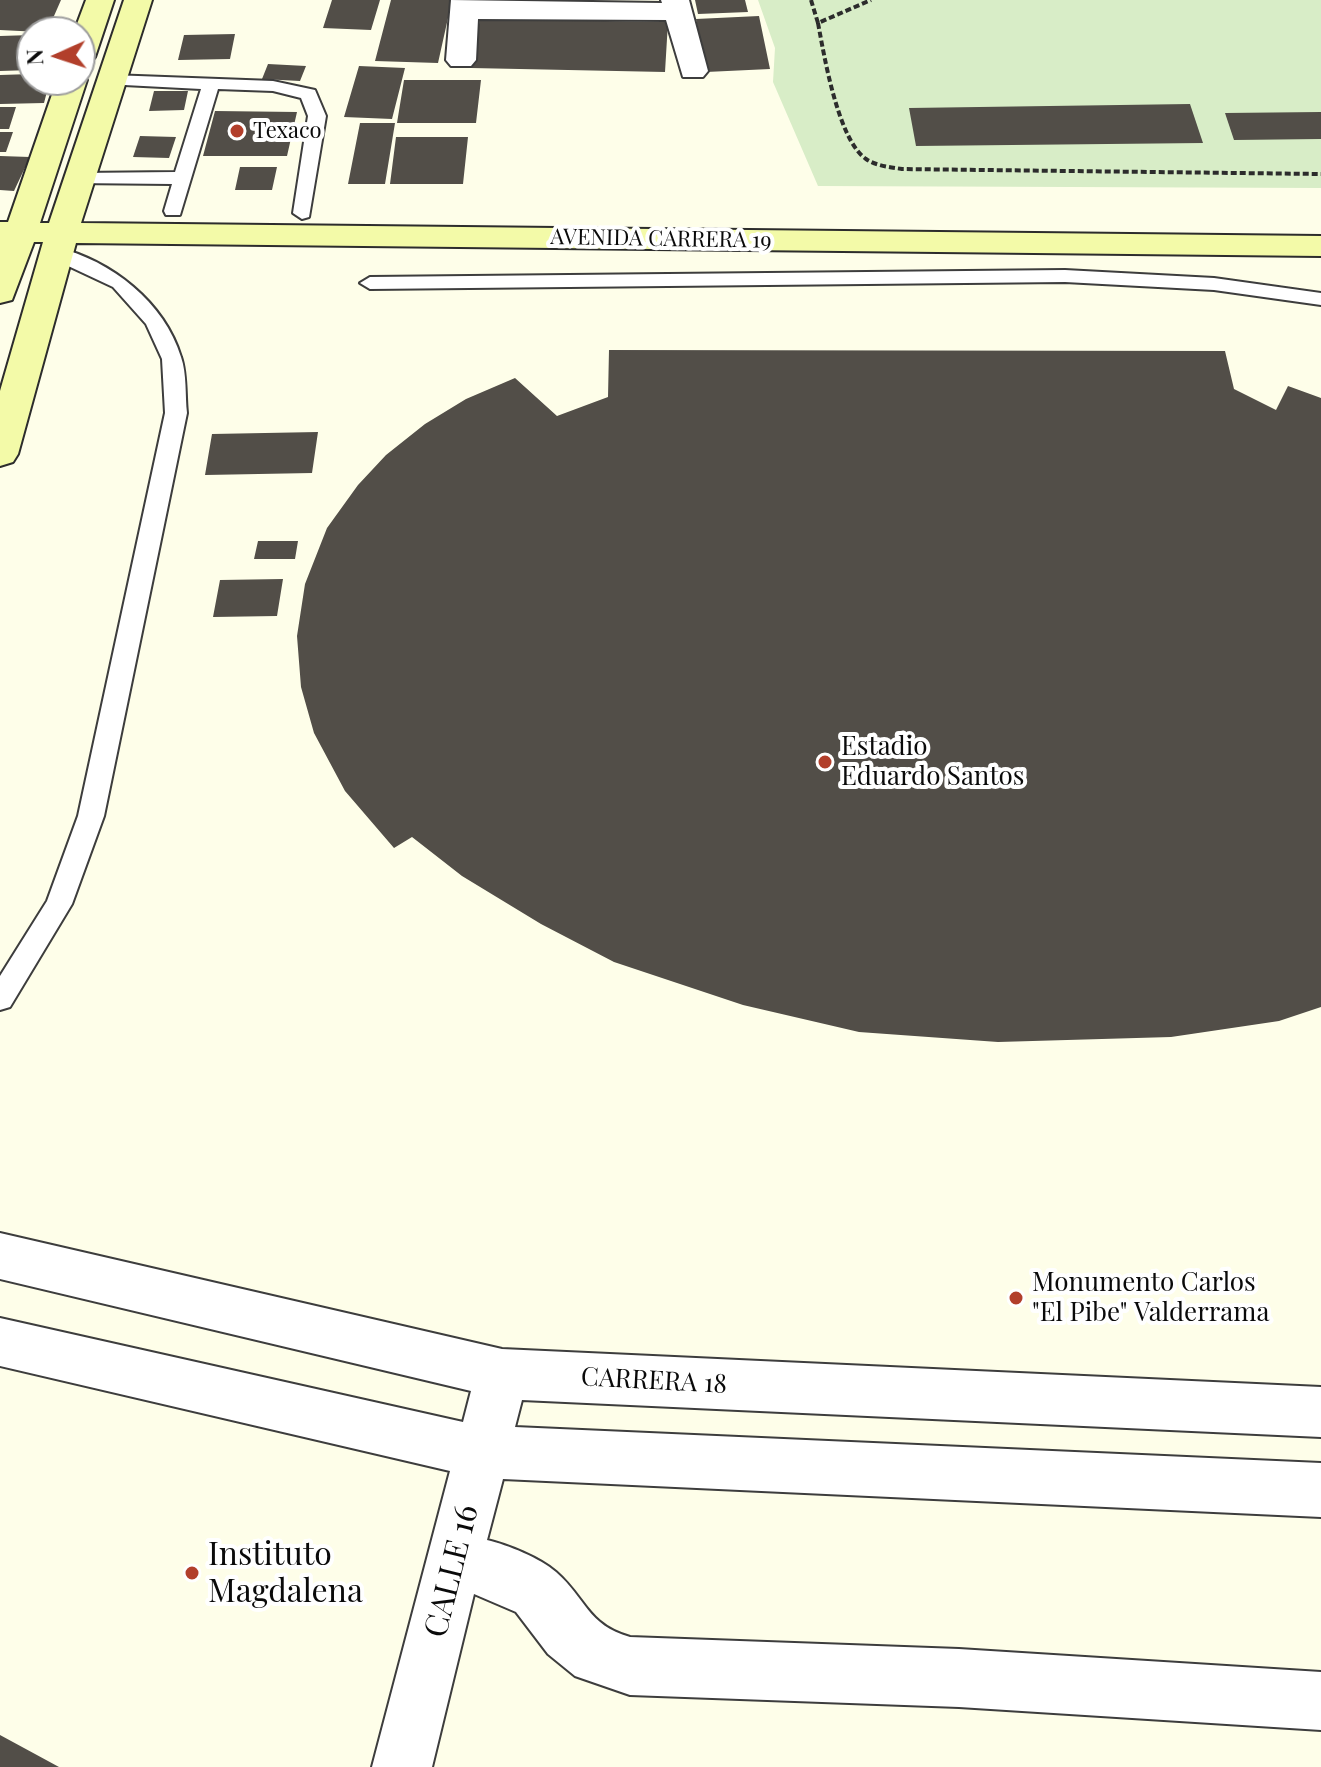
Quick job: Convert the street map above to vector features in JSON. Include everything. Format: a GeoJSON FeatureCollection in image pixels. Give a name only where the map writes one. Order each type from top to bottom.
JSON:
{"type":"FeatureCollection","features":[{"type":"Feature","properties":{"kind":"main road"},"geometry":{"type":"LineString","coordinates":[[0,454],[62,232],[138,0]]}},
{"type":"Feature","properties":{"kind":"main road"},"geometry":{"type":"LineString","coordinates":[[0,293],[11,221],[65,96]]}},
{"type":"Feature","properties":{"kind":"main road","name":"AVENIDA CARRERA 19"},"geometry":{"type":"LineString","coordinates":[[62,232],[173,211],[1321,223]]}},
{"type":"Feature","properties":{"kind":"main road","name":"AVENIDA CARRERA 19"},"geometry":{"type":"LineString","coordinates":[[11,221],[62,232],[1321,246]]}},
{"type":"Feature","properties":{"kind":"street"},"geometry":{"type":"LineString","coordinates":[[461,60],[464,5],[676,6],[693,71]]}},
{"type":"Feature","properties":{"kind":"street","name":"CARRERA 18"},"geometry":{"type":"LineString","coordinates":[[0,1256],[502,1374],[1321,1412]]}},
{"type":"Feature","properties":{"kind":"street"},"geometry":{"type":"LineString","coordinates":[[0,1342],[481,1452],[1321,1490]]}},
{"type":"Feature","properties":{"kind":"street","name":"CALLE 16"},"geometry":{"type":"LineString","coordinates":[[414,1760],[454,1561],[502,1374]]}},
{"type":"Feature","properties":{"kind":"street"},"geometry":{"type":"LineString","coordinates":[[454,1561],[494,1570],[536,1592],[568,1634],[595,1656],[630,1666],[959,1678],[1321,1701]]}},
{"type":"Feature","properties":{"kind":"lane"},"geometry":{"type":"LineString","coordinates":[[111,80],[273,86],[309,94],[317,116],[302,213]]}},
{"type":"Feature","properties":{"kind":"lane"},"geometry":{"type":"LineString","coordinates":[[173,211],[211,84]]}},
{"type":"Feature","properties":{"kind":"lane"},"geometry":{"type":"LineString","coordinates":[[79,179],[183,178]]}},
{"type":"Feature","properties":{"kind":"lane"},"geometry":{"type":"LineString","coordinates":[[0,999],[59,904],[91,816],[176,413],[172,359],[155,322],[120,283],[62,232]]}},
{"type":"Feature","properties":{"kind":"lane"},"geometry":{"type":"LineString","coordinates":[[370,283],[1065,276],[1214,284],[1321,299]]}},
{"type":"Feature","properties":{"kind":"path"},"geometry":{"type":"LineString","coordinates":[[811,0],[840,110],[860,155],[871,163],[902,169],[1321,174]]}},
{"type":"Feature","properties":{"kind":"path"},"geometry":{"type":"LineString","coordinates":[[818,23],[871,0]]}},
{"type":"Feature","properties":{"kind":"green space"},"geometry":{"type":"Polygon","coordinates":[[[758,0],[1321,0],[1321,188],[818,186],[773,82],[775,48],[758,0]]]}},
{"type":"Feature","properties":{"kind":"building"},"geometry":{"type":"Polygon","coordinates":[[[0,0],[61,0],[54,16],[16,16],[16,31],[0,30],[0,0]]]}},
{"type":"Feature","properties":{"kind":"building"},"geometry":{"type":"Polygon","coordinates":[[[332,0],[380,0],[371,30],[323,28],[332,0]]]}},
{"type":"Feature","properties":{"kind":"building"},"geometry":{"type":"Polygon","coordinates":[[[391,0],[452,0],[438,63],[375,61],[391,0]]]}},
{"type":"Feature","properties":{"kind":"building"},"geometry":{"type":"Polygon","coordinates":[[[695,0],[745,0],[748,12],[698,14],[695,0]]]}},
{"type":"Feature","properties":{"kind":"building"},"geometry":{"type":"Polygon","coordinates":[[[759,16],[770,69],[706,72],[696,19],[759,16]]]}},
{"type":"Feature","properties":{"kind":"building"},"geometry":{"type":"Polygon","coordinates":[[[480,19],[668,22],[665,72],[471,68],[480,19]]]}},
{"type":"Feature","properties":{"kind":"building"},"geometry":{"type":"Polygon","coordinates":[[[235,34],[230,59],[178,60],[184,35],[235,34]]]}},
{"type":"Feature","properties":{"kind":"building"},"geometry":{"type":"Polygon","coordinates":[[[0,36],[16,36],[16,70],[0,71],[0,36]]]}},
{"type":"Feature","properties":{"kind":"building"},"geometry":{"type":"Polygon","coordinates":[[[268,64],[306,66],[300,81],[262,79],[268,64]]]}},
{"type":"Feature","properties":{"kind":"building"},"geometry":{"type":"Polygon","coordinates":[[[359,66],[405,68],[392,119],[344,117],[359,66]]]}},
{"type":"Feature","properties":{"kind":"building"},"geometry":{"type":"Polygon","coordinates":[[[16,74],[16,96],[46,96],[44,103],[0,104],[0,75],[16,74]]]}},
{"type":"Feature","properties":{"kind":"building"},"geometry":{"type":"Polygon","coordinates":[[[404,80],[481,80],[476,123],[397,123],[404,80]]]}},
{"type":"Feature","properties":{"kind":"building"},"geometry":{"type":"Polygon","coordinates":[[[154,91],[188,91],[184,110],[149,111],[154,91]]]}},
{"type":"Feature","properties":{"kind":"building"},"geometry":{"type":"Polygon","coordinates":[[[1190,104],[1203,143],[916,146],[909,108],[1190,104]]]}},
{"type":"Feature","properties":{"kind":"building"},"geometry":{"type":"Polygon","coordinates":[[[0,107],[16,107],[9,129],[0,129],[0,107]]]}},
{"type":"Feature","properties":{"kind":"building"},"geometry":{"type":"Polygon","coordinates":[[[215,111],[297,112],[287,156],[203,156],[215,111]]]}},
{"type":"Feature","properties":{"kind":"building"},"geometry":{"type":"Polygon","coordinates":[[[1321,112],[1321,139],[1234,140],[1225,113],[1321,112]]]}},
{"type":"Feature","properties":{"kind":"building"},"geometry":{"type":"Polygon","coordinates":[[[360,123],[395,123],[385,184],[348,184],[360,123]]]}},
{"type":"Feature","properties":{"kind":"building"},"geometry":{"type":"Polygon","coordinates":[[[0,132],[13,132],[6,152],[0,152],[0,132]]]}},
{"type":"Feature","properties":{"kind":"building"},"geometry":{"type":"Polygon","coordinates":[[[140,136],[176,137],[169,158],[133,157],[140,136]]]}},
{"type":"Feature","properties":{"kind":"building"},"geometry":{"type":"Polygon","coordinates":[[[396,137],[468,137],[463,184],[390,184],[396,137]]]}},
{"type":"Feature","properties":{"kind":"building"},"geometry":{"type":"Polygon","coordinates":[[[0,156],[30,157],[14,191],[0,190],[0,156]]]}},
{"type":"Feature","properties":{"kind":"building"},"geometry":{"type":"Polygon","coordinates":[[[240,167],[277,167],[272,190],[235,190],[240,167]]]}},
{"type":"Feature","properties":{"kind":"building","name":"Estadio Eduardo Santos"},"geometry":{"type":"Polygon","coordinates":[[[609,350],[1225,351],[1234,389],[1276,410],[1288,386],[1321,398],[1321,1007],[1279,1021],[1171,1037],[998,1042],[859,1032],[743,1005],[614,962],[541,924],[462,876],[412,837],[394,848],[345,791],[314,733],[301,687],[297,636],[305,584],[327,528],[358,485],[386,455],[425,424],[466,399],[515,378],[557,416],[608,397],[609,350]]]}},
{"type":"Feature","properties":{"kind":"building"},"geometry":{"type":"Polygon","coordinates":[[[318,432],[312,473],[205,475],[212,434],[318,432]]]}},
{"type":"Feature","properties":{"kind":"building"},"geometry":{"type":"Polygon","coordinates":[[[258,541],[298,541],[295,559],[254,559],[258,541]]]}},
{"type":"Feature","properties":{"kind":"building"},"geometry":{"type":"Polygon","coordinates":[[[283,579],[277,616],[213,617],[220,580],[283,579]]]}},
{"type":"Feature","properties":{"kind":"building"},"geometry":{"type":"Polygon","coordinates":[[[0,1735],[59,1767],[0,1767],[0,1735]]]}},
{"type":"Feature","properties":{"kind":"place","name":"Texaco"},"geometry":{"type":"Point","coordinates":[237,131]}},
{"type":"Feature","properties":{"kind":"place","name":"Estadio Eduardo Santos"},"geometry":{"type":"Point","coordinates":[825,762]}},
{"type":"Feature","properties":{"kind":"place","name":"Monumento Carlos \"El Pibe\" Valderrama"},"geometry":{"type":"Point","coordinates":[1016,1298]}},
{"type":"Feature","properties":{"kind":"place","name":"Instituto Magdalena"},"geometry":{"type":"Point","coordinates":[192,1573]}}]}
